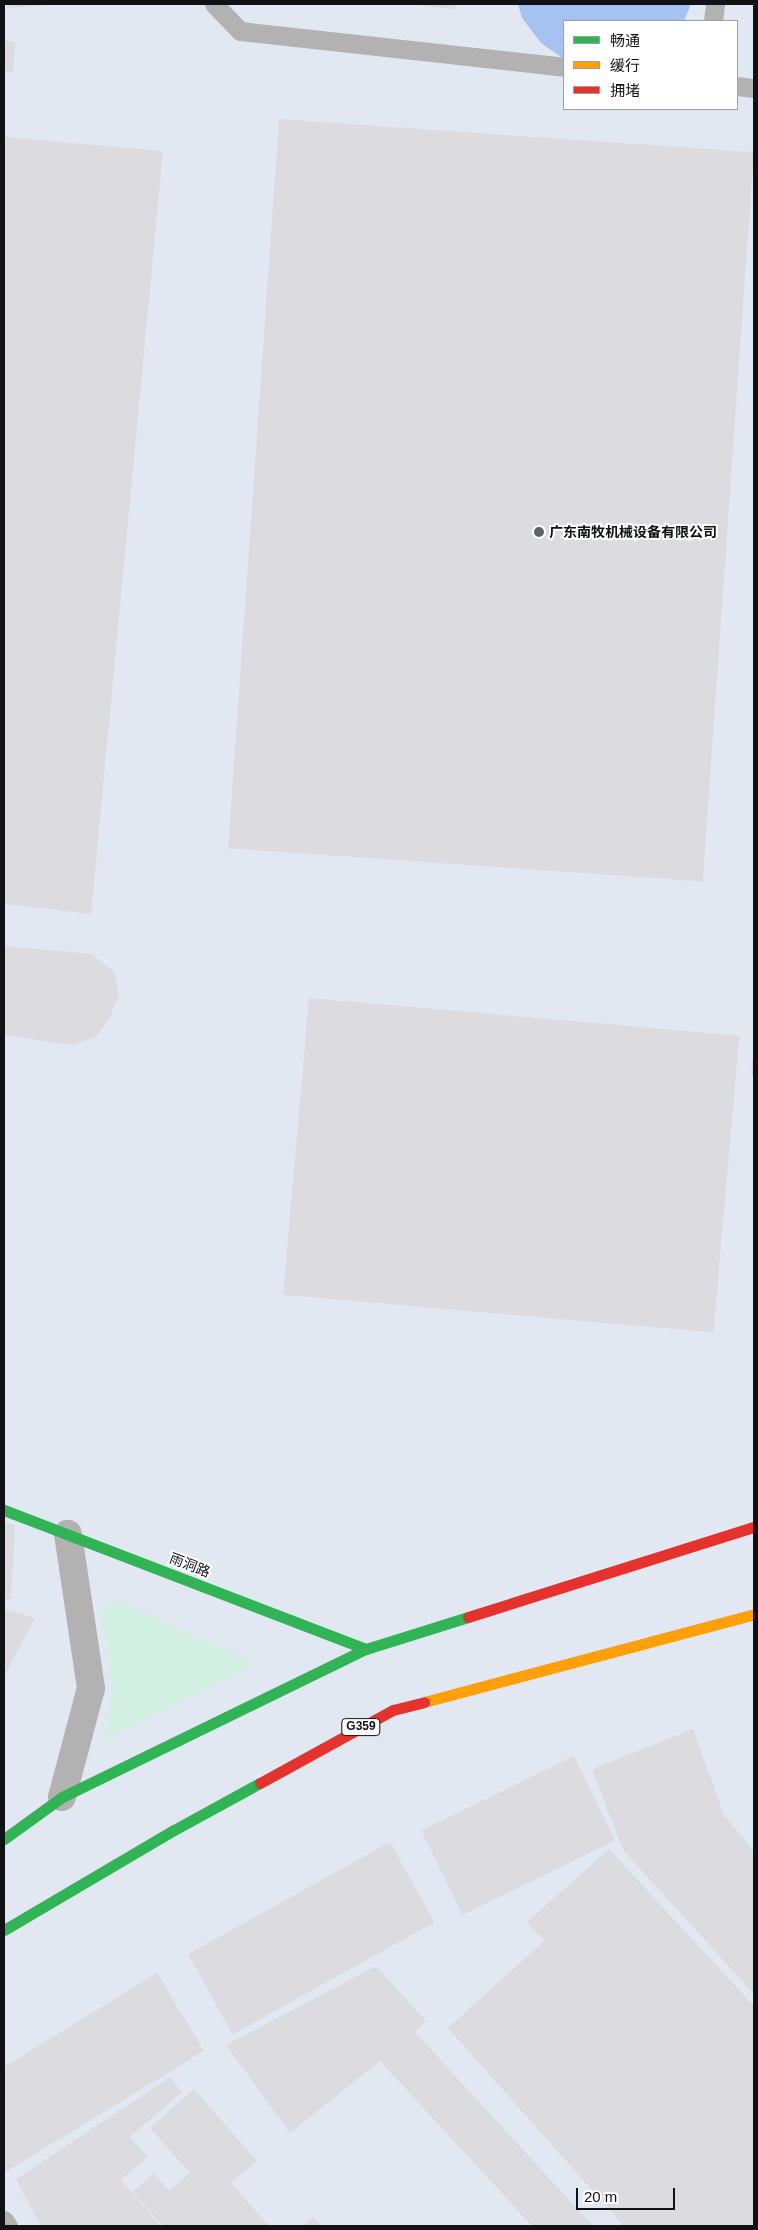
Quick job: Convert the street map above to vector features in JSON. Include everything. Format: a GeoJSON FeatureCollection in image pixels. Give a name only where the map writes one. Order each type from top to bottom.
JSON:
{"type":"FeatureCollection","features":[{"type":"Feature","properties":{"kind":"main road","name":"雨洞路"},"geometry":{"type":"LineString","coordinates":[[4,1510],[366,1649]]}},
{"type":"Feature","properties":{"kind":"main road"},"geometry":{"type":"LineString","coordinates":[[4,1839],[62,1797],[366,1649],[754,1527]]}},
{"type":"Feature","properties":{"kind":"main road","name":"G359"},"geometry":{"type":"LineString","coordinates":[[4,1930],[174,1830],[393,1710],[754,1614]]}},
{"type":"Feature","properties":{"kind":"street"},"geometry":{"type":"LineString","coordinates":[[62,1797],[91,1688],[68,1534]]}},
{"type":"Feature","properties":{"kind":"lane"},"geometry":{"type":"LineString","coordinates":[[214,4],[240,31],[563,67]]}},
{"type":"Feature","properties":{"kind":"lane"},"geometry":{"type":"LineString","coordinates":[[713,20],[715,4]]}},
{"type":"Feature","properties":{"kind":"lane"},"geometry":{"type":"LineString","coordinates":[[738,86],[754,88]]}},
{"type":"Feature","properties":{"kind":"lane"},"geometry":{"type":"LineString","coordinates":[[4,2220],[8,2226]]}},
{"type":"Feature","properties":{"kind":"shaded area"},"geometry":{"type":"Polygon","coordinates":[[[4,4],[754,4],[754,2226],[4,2226],[4,4]]]}},
{"type":"Feature","properties":{"kind":"green space"},"geometry":{"type":"Polygon","coordinates":[[[120,1602],[256,1664],[103,1740],[113,1688],[100,1609],[120,1602]]]}},
{"type":"Feature","properties":{"kind":"water"},"geometry":{"type":"Polygon","coordinates":[[[518,4],[691,4],[684,20],[563,20],[563,58],[541,43],[522,18],[518,4]]]}},
{"type":"Feature","properties":{"kind":"building"},"geometry":{"type":"Polygon","coordinates":[[[7,4],[48,4],[49,5],[7,8],[7,4]]]}},
{"type":"Feature","properties":{"kind":"building"},"geometry":{"type":"Polygon","coordinates":[[[412,4],[456,4],[455,10],[412,4]]]}},
{"type":"Feature","properties":{"kind":"building"},"geometry":{"type":"Polygon","coordinates":[[[4,41],[15,42],[13,72],[4,71],[4,41]]]}},
{"type":"Feature","properties":{"kind":"building"},"geometry":{"type":"Polygon","coordinates":[[[279,119],[754,152],[703,881],[228,848],[279,119]]]}},
{"type":"Feature","properties":{"kind":"building"},"geometry":{"type":"Polygon","coordinates":[[[4,137],[163,151],[91,914],[4,904],[4,137]]]}},
{"type":"Feature","properties":{"kind":"building"},"geometry":{"type":"Polygon","coordinates":[[[4,946],[92,954],[114,972],[119,995],[109,1019],[96,1037],[71,1045],[4,1035],[4,946]]]}},
{"type":"Feature","properties":{"kind":"building"},"geometry":{"type":"Polygon","coordinates":[[[309,998],[739,1036],[713,1333],[283,1295],[309,998]]]}},
{"type":"Feature","properties":{"kind":"building"},"geometry":{"type":"Polygon","coordinates":[[[753,1054],[754,1077],[751,1077],[753,1054]]]}},
{"type":"Feature","properties":{"kind":"building"},"geometry":{"type":"Polygon","coordinates":[[[4,1522],[15,1525],[11,1599],[4,1600],[4,1522]]]}},
{"type":"Feature","properties":{"kind":"building"},"geometry":{"type":"Polygon","coordinates":[[[4,1609],[35,1618],[4,1677],[4,1609]]]}},
{"type":"Feature","properties":{"kind":"building"},"geometry":{"type":"Polygon","coordinates":[[[693,1729],[724,1815],[754,1851],[754,1994],[623,1850],[592,1769],[693,1729]]]}},
{"type":"Feature","properties":{"kind":"building"},"geometry":{"type":"Polygon","coordinates":[[[574,1756],[615,1840],[462,1915],[421,1831],[574,1756]]]}},
{"type":"Feature","properties":{"kind":"building"},"geometry":{"type":"Polygon","coordinates":[[[390,1842],[435,1922],[233,2034],[188,1954],[390,1842]]]}},
{"type":"Feature","properties":{"kind":"building"},"geometry":{"type":"Polygon","coordinates":[[[609,1849],[754,2006],[754,2226],[624,2226],[448,2028],[544,1941],[527,1922],[609,1849]]]}},
{"type":"Feature","properties":{"kind":"building"},"geometry":{"type":"Polygon","coordinates":[[[376,1966],[426,2021],[415,2032],[593,2226],[532,2226],[380,2061],[290,2133],[226,2045],[376,1966]]]}},
{"type":"Feature","properties":{"kind":"building"},"geometry":{"type":"Polygon","coordinates":[[[157,1973],[204,2051],[4,2173],[4,2067],[157,1973]]]}},
{"type":"Feature","properties":{"kind":"building"},"geometry":{"type":"Polygon","coordinates":[[[170,2077],[182,2092],[130,2137],[148,2157],[121,2180],[161,2226],[41,2226],[16,2179],[170,2077]]]}},
{"type":"Feature","properties":{"kind":"building"},"geometry":{"type":"Polygon","coordinates":[[[194,2089],[257,2161],[231,2183],[269,2226],[163,2226],[133,2192],[154,2173],[169,2191],[190,2173],[150,2128],[194,2089]]]}},
{"type":"Feature","properties":{"kind":"building"},"geometry":{"type":"Polygon","coordinates":[[[313,2217],[321,2226],[303,2226],[313,2217]]]}},
{"type":"Feature","properties":{"kind":"traffic: fast"},"geometry":{"type":"LineString","coordinates":[[4,1510],[366,1649]]}},
{"type":"Feature","properties":{"kind":"traffic: fast"},"geometry":{"type":"LineString","coordinates":[[4,1839],[62,1797],[366,1649],[468,1617]]}},
{"type":"Feature","properties":{"kind":"traffic: fast"},"geometry":{"type":"LineString","coordinates":[[4,1930],[174,1830],[260,1783]]}},
{"type":"Feature","properties":{"kind":"traffic: slow"},"geometry":{"type":"LineString","coordinates":[[424,1702],[754,1614]]}},
{"type":"Feature","properties":{"kind":"traffic: jam"},"geometry":{"type":"LineString","coordinates":[[468,1617],[754,1527]]}},
{"type":"Feature","properties":{"kind":"traffic: jam"},"geometry":{"type":"LineString","coordinates":[[260,1783],[393,1710],[424,1702]]}},
{"type":"Feature","properties":{"kind":"place","name":"广东南牧机械设备有限公司"},"geometry":{"type":"Point","coordinates":[539,532]}}]}
